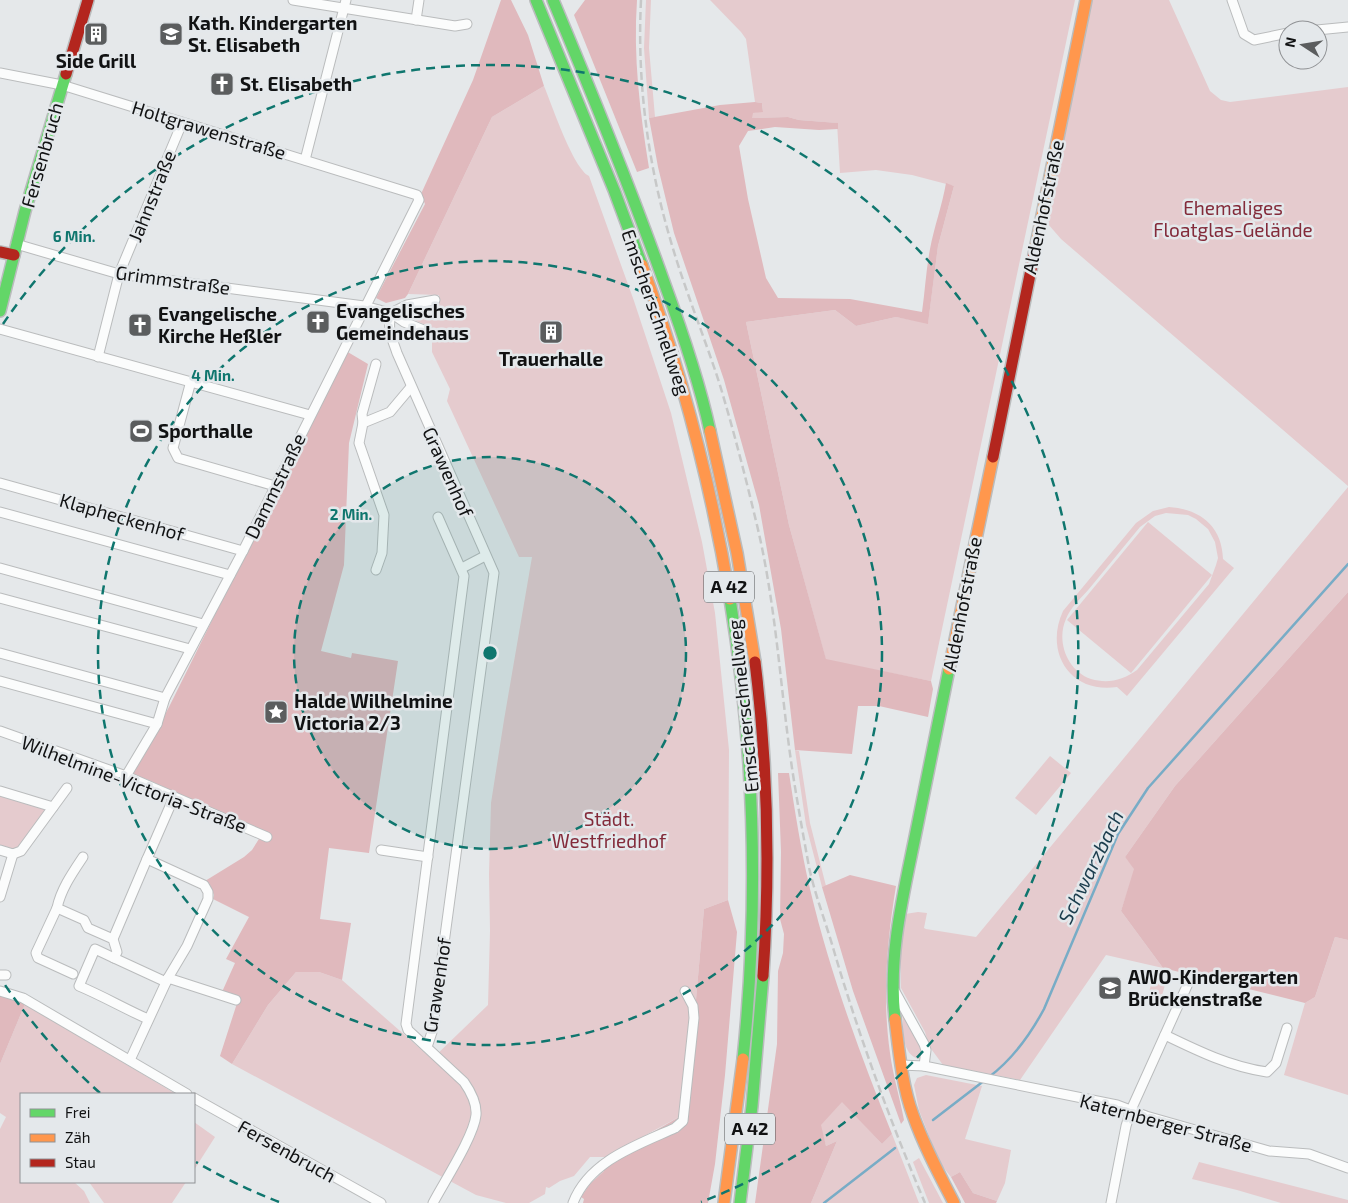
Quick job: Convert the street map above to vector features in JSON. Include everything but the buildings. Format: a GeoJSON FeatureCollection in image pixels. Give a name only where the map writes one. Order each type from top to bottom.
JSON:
{"type":"FeatureCollection","features":[{"type":"Feature","properties":{"kind":"main road","name":"Fersenbruch"},"geometry":{"type":"LineString","coordinates":[[0,311],[15,250],[88,0]]}},
{"type":"Feature","properties":{"kind":"main road","name":"Emscherschnellweg"},"geometry":{"type":"LineString","coordinates":[[536,0],[636,247],[683,384],[716,514],[731,596],[743,678],[749,746],[753,813],[753,918],[746,1033],[733,1148],[724,1203]]}},
{"type":"Feature","properties":{"kind":"main road","name":"Emscherschnellweg"},"geometry":{"type":"LineString","coordinates":[[553,0],[622,166],[699,384],[729,512],[745,593],[756,676],[762,745],[767,873],[766,936],[761,1016],[750,1130],[740,1203]]}},
{"type":"Feature","properties":{"kind":"main road","name":"Aldenhofstraße"},"geometry":{"type":"LineString","coordinates":[[954,1203],[927,1151],[912,1113],[901,1065],[894,1010],[894,954],[900,910],[1086,0]]}},
{"type":"Feature","properties":{"kind":"main road","name":"Grimmstraße"},"geometry":{"type":"LineString","coordinates":[[0,252],[15,250]]}},
{"type":"Feature","properties":{"kind":"street"},"geometry":{"type":"LineString","coordinates":[[293,0],[344,4],[416,20],[455,26],[467,24]]}},
{"type":"Feature","properties":{"kind":"street"},"geometry":{"type":"LineString","coordinates":[[416,20],[419,0]]}},
{"type":"Feature","properties":{"kind":"street"},"geometry":{"type":"LineString","coordinates":[[1232,0],[1244,34],[1254,40],[1278,35]]}},
{"type":"Feature","properties":{"kind":"street"},"geometry":{"type":"LineString","coordinates":[[305,160],[344,4]]}},
{"type":"Feature","properties":{"kind":"street"},"geometry":{"type":"LineString","coordinates":[[1328,29],[1348,27]]}},
{"type":"Feature","properties":{"kind":"street","name":"Holtgrawenstraße"},"geometry":{"type":"LineString","coordinates":[[0,73],[62,85],[417,195]]}},
{"type":"Feature","properties":{"kind":"street","name":"Jahnstraße"},"geometry":{"type":"LineString","coordinates":[[98,357],[119,274],[182,122]]}},
{"type":"Feature","properties":{"kind":"street","name":"Dammstraße"},"geometry":{"type":"LineString","coordinates":[[126,776],[157,724],[165,698],[243,550],[364,306],[419,200],[417,195]]}},
{"type":"Feature","properties":{"kind":"street","name":"Grimmstraße"},"geometry":{"type":"LineString","coordinates":[[15,250],[119,274],[364,306],[391,313],[404,322],[431,333]]}},
{"type":"Feature","properties":{"kind":"street"},"geometry":{"type":"LineString","coordinates":[[391,313],[407,305],[435,300]]}},
{"type":"Feature","properties":{"kind":"street","name":"Grawenhof"},"geometry":{"type":"LineString","coordinates":[[391,313],[388,324],[390,332],[411,387],[494,573],[432,1032],[427,1047],[408,1030],[406,1024],[464,576],[438,517]]}},
{"type":"Feature","properties":{"kind":"street"},"geometry":{"type":"LineString","coordinates":[[0,329],[310,415]]}},
{"type":"Feature","properties":{"kind":"street"},"geometry":{"type":"LineString","coordinates":[[376,364],[362,414],[363,423],[359,443],[384,516],[382,553],[376,570]]}},
{"type":"Feature","properties":{"kind":"street"},"geometry":{"type":"LineString","coordinates":[[191,381],[172,448],[178,458],[275,486]]}},
{"type":"Feature","properties":{"kind":"street"},"geometry":{"type":"LineString","coordinates":[[363,423],[390,412],[411,387]]}},
{"type":"Feature","properties":{"kind":"street","name":"Klapheckenhof"},"geometry":{"type":"LineString","coordinates":[[0,483],[243,550]]}},
{"type":"Feature","properties":{"kind":"street","name":"Klapheckenhof"},"geometry":{"type":"LineString","coordinates":[[0,512],[230,575]]}},
{"type":"Feature","properties":{"kind":"street"},"geometry":{"type":"LineString","coordinates":[[462,568],[485,556]]}},
{"type":"Feature","properties":{"kind":"street"},"geometry":{"type":"LineString","coordinates":[[0,568],[203,624]]}},
{"type":"Feature","properties":{"kind":"street"},"geometry":{"type":"LineString","coordinates":[[0,598],[190,649]]}},
{"type":"Feature","properties":{"kind":"street"},"geometry":{"type":"LineString","coordinates":[[0,653],[165,698]]}},
{"type":"Feature","properties":{"kind":"street"},"geometry":{"type":"LineString","coordinates":[[0,681],[157,724]]}},
{"type":"Feature","properties":{"kind":"street","name":"Wilhelmine-Victoria-Straße"},"geometry":{"type":"LineString","coordinates":[[0,731],[126,776],[267,836]]}},
{"type":"Feature","properties":{"kind":"street","name":"Wilhelmine-Victoria-Straße"},"geometry":{"type":"LineString","coordinates":[[13,854],[22,851],[67,788]]}},
{"type":"Feature","properties":{"kind":"street"},"geometry":{"type":"LineString","coordinates":[[0,791],[53,807]]}},
{"type":"Feature","properties":{"kind":"street"},"geometry":{"type":"LineString","coordinates":[[113,940],[174,797]]}},
{"type":"Feature","properties":{"kind":"street"},"geometry":{"type":"LineString","coordinates":[[0,850],[13,854],[0,897]]}},
{"type":"Feature","properties":{"kind":"street"},"geometry":{"type":"LineString","coordinates":[[381,850],[428,857]]}},
{"type":"Feature","properties":{"kind":"street"},"geometry":{"type":"LineString","coordinates":[[73,974],[38,958],[36,953],[69,878],[83,857]]}},
{"type":"Feature","properties":{"kind":"street"},"geometry":{"type":"LineString","coordinates":[[130,1060],[148,1019],[167,980],[187,946],[208,899],[208,892],[204,885],[147,859]]}},
{"type":"Feature","properties":{"kind":"street"},"geometry":{"type":"LineString","coordinates":[[57,908],[84,920],[88,928],[113,940],[118,952],[114,958]]}},
{"type":"Feature","properties":{"kind":"street"},"geometry":{"type":"LineString","coordinates":[[148,1019],[79,986],[95,950],[167,980],[236,1000]]}},
{"type":"Feature","properties":{"kind":"street"},"geometry":{"type":"LineString","coordinates":[[1112,1203],[1126,1126],[1131,1110],[1191,977]]}},
{"type":"Feature","properties":{"kind":"street"},"geometry":{"type":"LineString","coordinates":[[894,988],[924,1044],[926,1050],[924,1066]]}},
{"type":"Feature","properties":{"kind":"street"},"geometry":{"type":"LineString","coordinates":[[0,991],[23,998],[185,1093]]}},
{"type":"Feature","properties":{"kind":"street"},"geometry":{"type":"LineString","coordinates":[[573,1203],[582,1185],[613,1157],[675,1128],[683,1121],[694,1018],[693,1006],[686,991]]}},
{"type":"Feature","properties":{"kind":"street"},"geometry":{"type":"LineString","coordinates":[[1165,1035],[1213,1058],[1250,1070],[1267,1072],[1276,1063],[1287,1028]]}},
{"type":"Feature","properties":{"kind":"street"},"geometry":{"type":"LineString","coordinates":[[427,1047],[464,1082],[470,1090],[476,1108],[472,1132],[433,1203]]}},
{"type":"Feature","properties":{"kind":"street","name":"Katernberger Straße"},"geometry":{"type":"LineString","coordinates":[[901,1065],[924,1066],[1117,1105],[1269,1151],[1309,1154],[1348,1168]]}},
{"type":"Feature","properties":{"kind":"street","name":"Fersenbruch"},"geometry":{"type":"LineString","coordinates":[[195,1099],[381,1203]]}},
{"type":"Feature","properties":{"kind":"green space"},"geometry":{"type":"Polygon","coordinates":[[[646,0],[651,0],[649,48],[655,117],[649,118],[644,48],[646,0]]]}},
{"type":"Feature","properties":{"kind":"green space"},"geometry":{"type":"Polygon","coordinates":[[[710,0],[1075,0],[931,681],[826,660],[789,525],[746,322],[835,310],[856,326],[896,317],[928,323],[938,246],[954,186],[912,175],[876,170],[840,173],[837,123],[799,120],[788,117],[752,118],[752,113],[763,111],[762,103],[755,102],[746,39],[710,0]]]}},
{"type":"Feature","properties":{"kind":"green space","name":"Ehemaliges Floatglas-Gelände"},"geometry":{"type":"Polygon","coordinates":[[[1091,0],[1169,0],[1210,91],[1221,100],[1230,102],[1348,87],[1348,486],[1061,239],[1048,224],[1050,215],[1048,213],[1091,0]]]}},
{"type":"Feature","properties":{"kind":"green space","name":"Städt. Westfriedhof"},"geometry":{"type":"Polygon","coordinates":[[[544,86],[576,161],[589,176],[634,301],[671,413],[702,542],[715,613],[729,750],[728,900],[704,909],[686,1113],[606,1157],[590,1157],[574,1176],[560,1181],[549,1188],[546,1187],[545,1194],[529,1203],[506,1203],[476,1195],[232,1064],[268,1005],[296,972],[319,972],[342,980],[432,1059],[488,1005],[491,803],[532,557],[519,557],[447,401],[450,389],[432,352],[434,329],[410,318],[412,311],[438,305],[439,295],[408,294],[492,117],[544,86]]]}},
{"type":"Feature","properties":{"kind":"green space"},"geometry":{"type":"Polygon","coordinates":[[[1348,487],[1348,592],[1175,786],[1125,857],[1135,869],[1121,911],[1163,968],[1106,955],[1020,1080],[943,1065],[929,1046],[925,1032],[901,988],[901,954],[905,914],[927,913],[924,928],[926,929],[976,937],[1348,487]]]}},
{"type":"Feature","properties":{"kind":"green space"},"geometry":{"type":"Polygon","coordinates":[[[1169,507],[1180,508],[1190,511],[1207,521],[1218,537],[1222,547],[1223,559],[1234,568],[1127,696],[1117,687],[1100,687],[1086,684],[1074,677],[1065,667],[1059,655],[1057,641],[1058,626],[1063,611],[1136,523],[1153,511],[1169,507]],[[1166,513],[1155,516],[1140,527],[1070,611],[1063,628],[1063,646],[1070,662],[1083,675],[1091,679],[1109,681],[1121,679],[1137,670],[1209,584],[1218,558],[1215,542],[1208,529],[1188,515],[1166,513]]]}},
{"type":"Feature","properties":{"kind":"green space"},"geometry":{"type":"Polygon","coordinates":[[[1148,522],[1212,575],[1131,673],[1067,620],[1148,522]]]}},
{"type":"Feature","properties":{"kind":"green space"},"geometry":{"type":"Polygon","coordinates":[[[795,750],[799,751],[810,823],[826,886],[822,887],[806,825],[795,750]]]}},
{"type":"Feature","properties":{"kind":"green space"},"geometry":{"type":"Polygon","coordinates":[[[1050,756],[1071,773],[1036,815],[1015,798],[1050,756]]]}},
{"type":"Feature","properties":{"kind":"green space"},"geometry":{"type":"Polygon","coordinates":[[[0,794],[43,806],[48,810],[20,848],[14,850],[0,846],[0,794]]]}},
{"type":"Feature","properties":{"kind":"green space"},"geometry":{"type":"Polygon","coordinates":[[[1335,937],[1348,940],[1348,1095],[1284,1075],[1305,1003],[1315,997],[1335,937]]]}},
{"type":"Feature","properties":{"kind":"green space"},"geometry":{"type":"Polygon","coordinates":[[[1152,981],[1165,985],[1161,999],[1148,996],[1152,981]]]}},
{"type":"Feature","properties":{"kind":"green space"},"geometry":{"type":"Polygon","coordinates":[[[25,1004],[174,1093],[20,1093],[20,1183],[75,1183],[84,1191],[90,1203],[0,1203],[0,1129],[6,1117],[0,1113],[0,1064],[25,1004]]]}},
{"type":"Feature","properties":{"kind":"green space"},"geometry":{"type":"Polygon","coordinates":[[[902,1011],[921,1048],[922,1054],[919,1059],[909,1052],[906,1046],[902,1011]]]}},
{"type":"Feature","properties":{"kind":"green space"},"geometry":{"type":"Polygon","coordinates":[[[926,1075],[982,1086],[965,1139],[1011,1150],[1005,1183],[997,1201],[973,1193],[960,1172],[951,1177],[939,1162],[919,1110],[914,1085],[917,1078],[926,1075]]]}},
{"type":"Feature","properties":{"kind":"green space"},"geometry":{"type":"Polygon","coordinates":[[[842,1101],[882,1144],[892,1134],[919,1203],[811,1203],[837,1141],[826,1146],[820,1125],[842,1101]]]}},
{"type":"Feature","properties":{"kind":"green space"},"geometry":{"type":"Polygon","coordinates":[[[195,1123],[215,1137],[195,1168],[195,1123]]]}},
{"type":"Feature","properties":{"kind":"green space"},"geometry":{"type":"Polygon","coordinates":[[[919,1158],[943,1203],[929,1203],[913,1162],[919,1158]]]}},
{"type":"Feature","properties":{"kind":"green space"},"geometry":{"type":"Polygon","coordinates":[[[1199,1162],[1348,1200],[1348,1203],[1281,1203],[1192,1179],[1199,1162]]]}},
{"type":"Feature","properties":{"kind":"green space"},"geometry":{"type":"Polygon","coordinates":[[[90,1183],[185,1183],[172,1203],[104,1203],[90,1183]]]}},
{"type":"Feature","properties":{"kind":"shaded area"},"geometry":{"type":"Polygon","coordinates":[[[501,0],[511,0],[528,35],[544,86],[492,117],[408,294],[405,298],[386,303],[376,298],[425,204],[421,194],[473,80],[501,0]]]}},
{"type":"Feature","properties":{"kind":"shaded area"},"geometry":{"type":"Polygon","coordinates":[[[585,0],[637,0],[638,84],[649,168],[637,172],[574,15],[585,0]]]}},
{"type":"Feature","properties":{"kind":"shaded area"},"geometry":{"type":"Polygon","coordinates":[[[762,103],[763,112],[753,113],[752,118],[788,117],[799,120],[838,123],[838,129],[819,130],[775,127],[748,131],[739,146],[748,199],[766,278],[778,298],[850,299],[922,312],[927,265],[946,183],[954,186],[938,246],[928,324],[896,317],[856,326],[835,310],[746,322],[789,525],[826,659],[931,681],[933,689],[928,717],[879,706],[858,706],[852,754],[795,750],[781,629],[759,505],[724,380],[674,233],[658,167],[649,118],[720,105],[762,103]]]}},
{"type":"Feature","properties":{"kind":"shaded area"},"geometry":{"type":"Polygon","coordinates":[[[346,351],[368,364],[349,443],[344,565],[321,651],[351,658],[352,653],[398,661],[369,853],[329,848],[320,919],[351,923],[342,980],[319,972],[296,972],[268,1005],[232,1064],[220,1056],[239,997],[222,992],[235,963],[226,959],[249,917],[213,899],[214,895],[209,883],[205,881],[244,857],[252,850],[264,831],[146,779],[132,776],[169,707],[346,351]]]}},
{"type":"Feature","properties":{"kind":"shaded area"},"geometry":{"type":"Polygon","coordinates":[[[1348,592],[1348,940],[1335,937],[1315,997],[1305,1003],[1163,968],[1121,911],[1134,869],[1125,857],[1175,786],[1348,592]]]}},
{"type":"Feature","properties":{"kind":"shaded area"},"geometry":{"type":"Polygon","coordinates":[[[778,773],[789,773],[798,831],[818,920],[836,982],[857,1043],[892,1134],[882,1144],[842,1102],[821,1125],[826,1146],[837,1141],[811,1203],[755,1203],[777,1044],[778,971],[783,953],[784,934],[780,919],[781,852],[778,773]]]}},
{"type":"Feature","properties":{"kind":"shaded area"},"geometry":{"type":"Polygon","coordinates":[[[850,875],[896,886],[888,948],[886,1011],[891,1062],[904,1120],[901,1124],[853,991],[822,887],[850,875]]]}},
{"type":"Feature","properties":{"kind":"shaded area"},"geometry":{"type":"Polygon","coordinates":[[[728,900],[737,932],[725,1075],[715,1164],[708,1203],[583,1203],[584,1199],[581,1197],[590,1184],[604,1171],[599,1163],[686,1113],[704,909],[728,900]]]}},
{"type":"Feature","properties":{"kind":"shaded area"},"geometry":{"type":"Polygon","coordinates":[[[0,988],[25,1004],[0,1064],[0,988]]]}},
{"type":"Feature","properties":{"kind":"shaded area"},"geometry":{"type":"Polygon","coordinates":[[[960,1172],[973,1193],[997,1201],[996,1203],[965,1203],[951,1177],[960,1172]]]}},
{"type":"Feature","properties":{"kind":"waterway","name":"Schwarzbach"},"geometry":{"type":"LineString","coordinates":[[989,1077],[1020,1046],[1044,1009],[1118,834],[1148,788],[1348,564]]}},
{"type":"Feature","properties":{"kind":"waterway","name":"Schwarzbach"},"geometry":{"type":"LineString","coordinates":[[933,1120],[985,1080]]}},
{"type":"Feature","properties":{"kind":"waterway","name":"Schwarzbach"},"geometry":{"type":"LineString","coordinates":[[824,1203],[895,1148]]}},
{"type":"Feature","properties":{"kind":"railway"},"geometry":{"type":"LineString","coordinates":[[641,0],[642,89],[649,148],[661,206],[687,291],[724,399],[763,552],[777,644],[792,768],[811,878],[887,1110],[925,1203]]}},
{"type":"Feature","properties":{"kind":"traffic: fast"},"geometry":{"type":"LineString","coordinates":[[536,0],[614,190],[642,265]]}},
{"type":"Feature","properties":{"kind":"traffic: fast"},"geometry":{"type":"LineString","coordinates":[[553,0],[651,246],[690,356],[710,431]]}},
{"type":"Feature","properties":{"kind":"traffic: fast"},"geometry":{"type":"LineString","coordinates":[[0,311],[25,211],[66,74]]}},
{"type":"Feature","properties":{"kind":"traffic: fast"},"geometry":{"type":"LineString","coordinates":[[730,599],[745,713],[752,828],[751,944],[743,1059]]}},
{"type":"Feature","properties":{"kind":"traffic: fast"},"geometry":{"type":"LineString","coordinates":[[895,1019],[893,974],[897,930],[949,669]]}},
{"type":"Feature","properties":{"kind":"traffic: fast"},"geometry":{"type":"LineString","coordinates":[[740,1203],[752,1106],[763,976]]}},
{"type":"Feature","properties":{"kind":"traffic: slow"},"geometry":{"type":"LineString","coordinates":[[1035,250],[1086,0]]}},
{"type":"Feature","properties":{"kind":"traffic: slow"},"geometry":{"type":"LineString","coordinates":[[642,265],[670,347],[694,430],[714,514],[730,599]]}},
{"type":"Feature","properties":{"kind":"traffic: slow"},"geometry":{"type":"LineString","coordinates":[[710,431],[737,553],[755,662]]}},
{"type":"Feature","properties":{"kind":"traffic: slow"},"geometry":{"type":"LineString","coordinates":[[949,669],[993,457]]}},
{"type":"Feature","properties":{"kind":"traffic: slow"},"geometry":{"type":"LineString","coordinates":[[895,1019],[901,1068],[909,1104],[927,1149],[954,1203]]}},
{"type":"Feature","properties":{"kind":"traffic: slow"},"geometry":{"type":"LineString","coordinates":[[724,1203],[743,1059]]}},
{"type":"Feature","properties":{"kind":"traffic: jam"},"geometry":{"type":"LineString","coordinates":[[66,74],[88,0]]}},
{"type":"Feature","properties":{"kind":"traffic: jam"},"geometry":{"type":"LineString","coordinates":[[993,457],[1035,250]]}},
{"type":"Feature","properties":{"kind":"traffic: jam"},"geometry":{"type":"LineString","coordinates":[[0,252],[14,255]]}},
{"type":"Feature","properties":{"kind":"traffic: jam"},"geometry":{"type":"LineString","coordinates":[[755,662],[765,779],[767,897],[763,976]]}},
{"type":"Feature","properties":{"kind":"place","name":"Side Grill"},"geometry":{"type":"Point","coordinates":[96,34]}},
{"type":"Feature","properties":{"kind":"place","name":"Kath. Kindergarten St. Elisabeth"},"geometry":{"type":"Point","coordinates":[171,34]}},
{"type":"Feature","properties":{"kind":"place","name":"St. Elisabeth"},"geometry":{"type":"Point","coordinates":[222,84]}},
{"type":"Feature","properties":{"kind":"place","name":"Evangelisches Gemeindehaus"},"geometry":{"type":"Point","coordinates":[318,322]}},
{"type":"Feature","properties":{"kind":"place","name":"Evangelische Kirche Heßler"},"geometry":{"type":"Point","coordinates":[140,325]}},
{"type":"Feature","properties":{"kind":"place","name":"Trauerhalle"},"geometry":{"type":"Point","coordinates":[551,332]}},
{"type":"Feature","properties":{"kind":"place","name":"Sporthalle"},"geometry":{"type":"Point","coordinates":[141,431]}},
{"type":"Feature","properties":{"kind":"place","name":"Halde Wilhelmine Victoria 2/3"},"geometry":{"type":"Point","coordinates":[276,712]}},
{"type":"Feature","properties":{"kind":"place","name":"AWO-Kindergarten Brückenstraße"},"geometry":{"type":"Point","coordinates":[1110,988]}}]}
